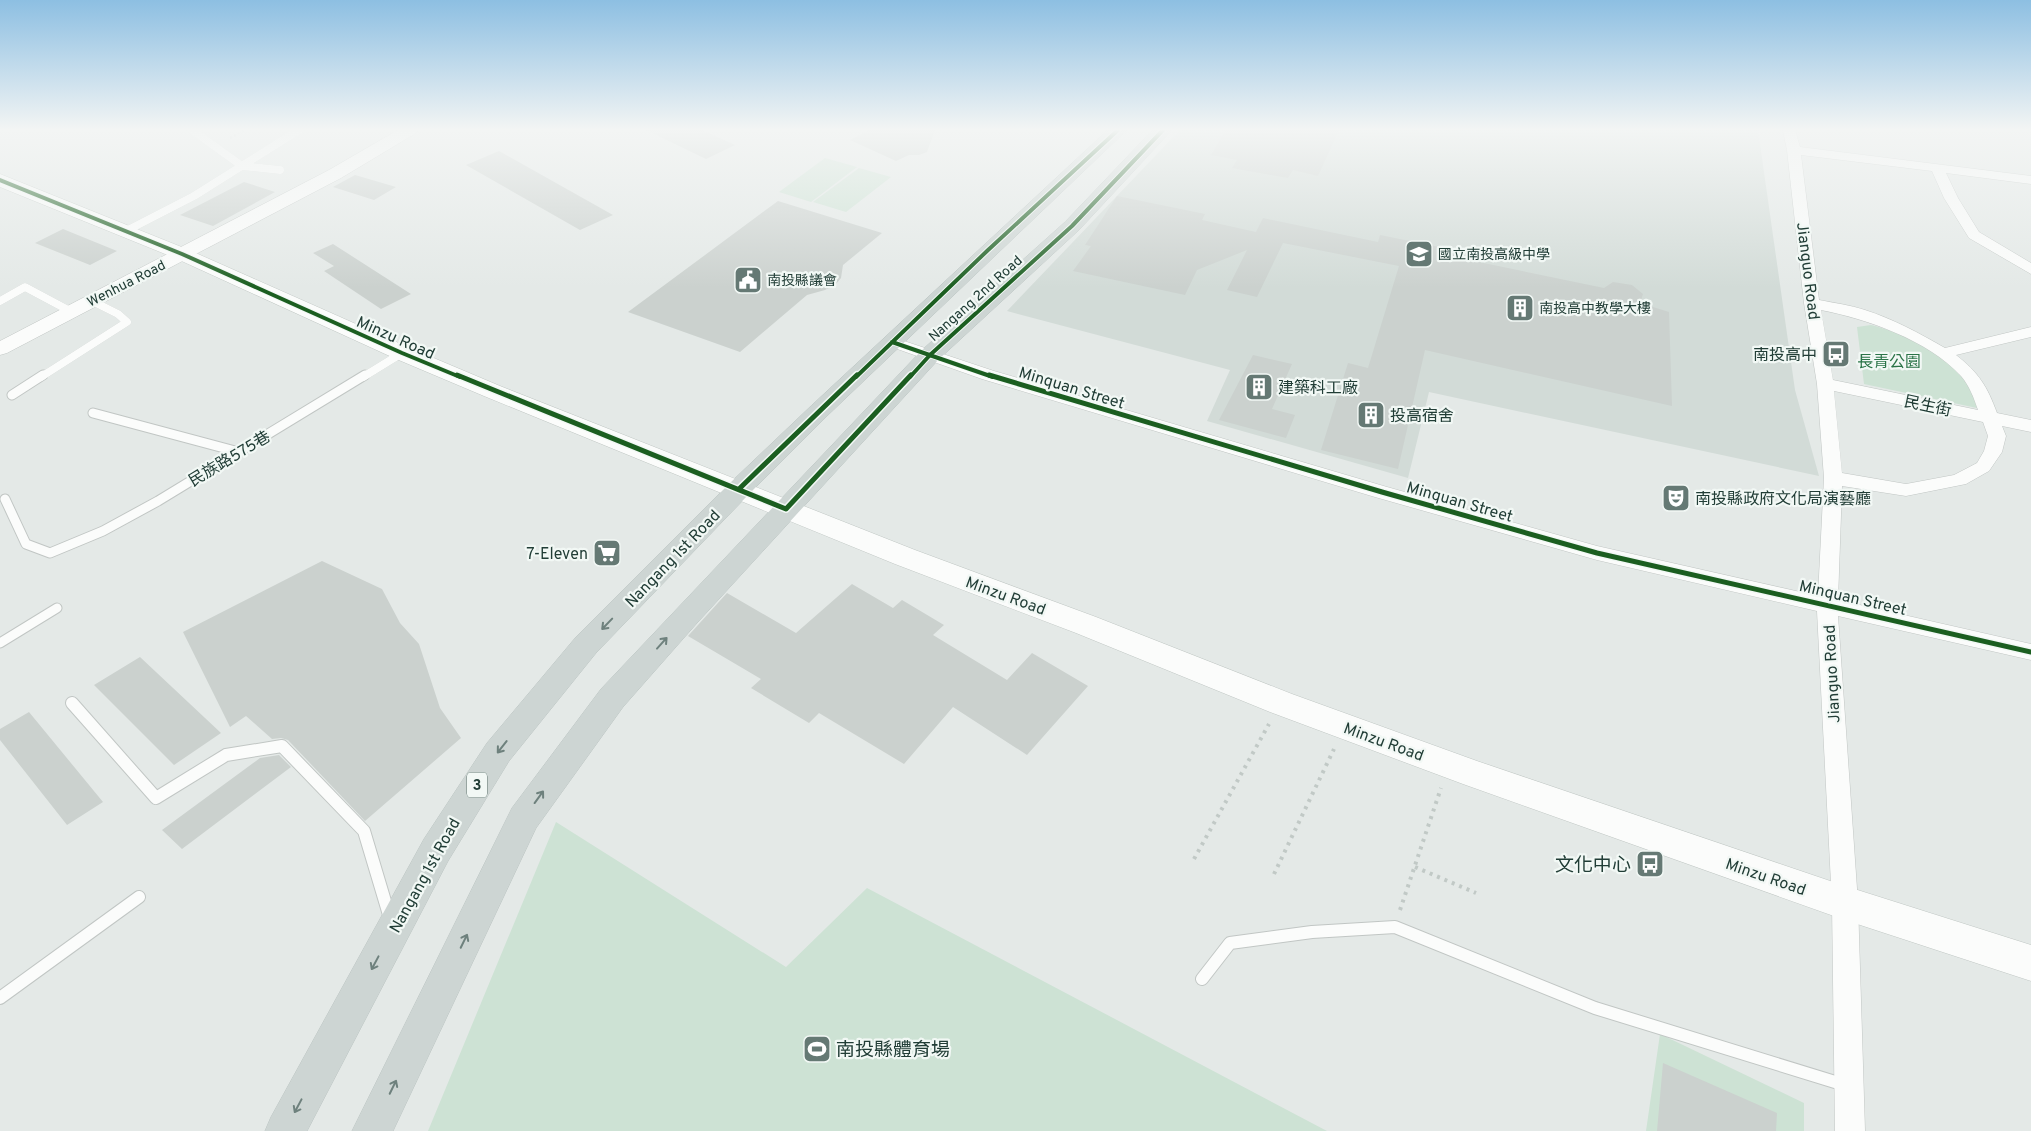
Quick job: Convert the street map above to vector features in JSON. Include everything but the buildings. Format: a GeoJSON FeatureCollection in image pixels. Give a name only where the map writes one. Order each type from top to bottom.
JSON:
{"type":"FeatureCollection","features":[{"type":"Feature","properties":{"kind":"main road","name":"Minzu Road"},"geometry":{"type":"LineString","coordinates":[[7,183],[182,254],[402,353],[915,561],[1095,628],[1281,703],[1448,764],[1845,903],[2031,963]]}},
{"type":"Feature","properties":{"kind":"main road","name":"Nangang 2nd Road"},"geometry":{"type":"LineString","coordinates":[[739,489],[1062,183]]}},
{"type":"Feature","properties":{"kind":"main road","name":"Nangang 2nd Road"},"geometry":{"type":"LineString","coordinates":[[786,509],[930,355],[1072,226],[1113,183]]}},
{"type":"Feature","properties":{"kind":"main road","name":"Nangang 1st Road"},"geometry":{"type":"LineString","coordinates":[[285,1131],[436,850],[498,752],[586,645],[739,489]]}},
{"type":"Feature","properties":{"kind":"main road"},"geometry":{"type":"LineString","coordinates":[[372,1131],[524,818],[612,698],[786,509]]}},
{"type":"Feature","properties":{"kind":"street","name":"Wenhua Road"},"geometry":{"type":"LineString","coordinates":[[0,349],[318,183]]}},
{"type":"Feature","properties":{"kind":"street","name":"Jianguo Road"},"geometry":{"type":"LineString","coordinates":[[1797,183],[1812,303],[1825,384],[1834,478],[1827,622],[1845,903],[1850,1131]]}},
{"type":"Feature","properties":{"kind":"street"},"geometry":{"type":"LineString","coordinates":[[1944,183],[1974,235],[2031,269]]}},
{"type":"Feature","properties":{"kind":"street"},"geometry":{"type":"LineString","coordinates":[[1812,303],[1859,313],[1881,321],[1943,352],[1968,373],[1981,394],[1997,436],[1993,452],[1983,467],[1959,480],[1906,490],[1834,478]]}},
{"type":"Feature","properties":{"kind":"street"},"geometry":{"type":"LineString","coordinates":[[1943,352],[2031,332]]}},
{"type":"Feature","properties":{"kind":"street","name":"Minquan Street"},"geometry":{"type":"LineString","coordinates":[[892,342],[1025,386],[1382,492],[1597,553],[1828,604],[2031,652]]}},
{"type":"Feature","properties":{"kind":"street","name":"民生街"},"geometry":{"type":"LineString","coordinates":[[1825,384],[2031,426]]}},
{"type":"Feature","properties":{"kind":"lane"},"geometry":{"type":"LineString","coordinates":[[124,232],[194,196],[215,183]]}},
{"type":"Feature","properties":{"kind":"lane"},"geometry":{"type":"LineString","coordinates":[[0,301],[26,288],[70,311]]}},
{"type":"Feature","properties":{"kind":"lane"},"geometry":{"type":"LineString","coordinates":[[12,396],[127,322],[118,314],[92,300]]}},
{"type":"Feature","properties":{"kind":"lane","name":"民族路575巷"},"geometry":{"type":"LineString","coordinates":[[5,499],[26,544],[50,553],[103,531],[240,452],[402,353]]}},
{"type":"Feature","properties":{"kind":"lane"},"geometry":{"type":"LineString","coordinates":[[93,413],[240,452]]}},
{"type":"Feature","properties":{"kind":"lane"},"geometry":{"type":"LineString","coordinates":[[0,643],[57,608]]}},
{"type":"Feature","properties":{"kind":"lane"},"geometry":{"type":"LineString","coordinates":[[72,703],[156,798],[226,755],[282,746],[364,831],[393,929]]}},
{"type":"Feature","properties":{"kind":"lane"},"geometry":{"type":"LineString","coordinates":[[0,998],[140,897]]}},
{"type":"Feature","properties":{"kind":"lane"},"geometry":{"type":"LineString","coordinates":[[1202,980],[1230,943],[1312,932],[1395,927],[1595,1008],[1849,1086]]}},
{"type":"Feature","properties":{"kind":"path"},"geometry":{"type":"LineString","coordinates":[[1194,859],[1281,703]]}},
{"type":"Feature","properties":{"kind":"path"},"geometry":{"type":"LineString","coordinates":[[1274,874],[1344,727]]}},
{"type":"Feature","properties":{"kind":"path"},"geometry":{"type":"LineString","coordinates":[[1395,927],[1448,764]]}},
{"type":"Feature","properties":{"kind":"path"},"geometry":{"type":"LineString","coordinates":[[1415,867],[1476,892]]}},
{"type":"Feature","properties":{"kind":"shaded area","name":"國立南投高級中學"},"geometry":{"type":"Polygon","coordinates":[[[1130,183],[1766,183],[1795,390],[1819,476],[1429,392],[1408,478],[1207,421],[1230,370],[1007,311],[1130,183]]]}},
{"type":"Feature","properties":{"kind":"green space"},"geometry":{"type":"Polygon","coordinates":[[[791,183],[836,183],[811,202],[779,192],[791,183]]]}},
{"type":"Feature","properties":{"kind":"green space"},"geometry":{"type":"Polygon","coordinates":[[[839,183],[884,183],[846,212],[813,202],[839,183]]]}},
{"type":"Feature","properties":{"kind":"green space","name":"長青公園"},"geometry":{"type":"Polygon","coordinates":[[[1871,325],[1909,338],[1945,358],[1967,379],[1977,408],[1864,384],[1857,327],[1871,325]]]}},
{"type":"Feature","properties":{"kind":"green space","name":"南投縣體育場"},"geometry":{"type":"Polygon","coordinates":[[[556,822],[786,967],[867,888],[1327,1131],[428,1131],[556,822]]]}},
{"type":"Feature","properties":{"kind":"green space"},"geometry":{"type":"Polygon","coordinates":[[[1660,1034],[1804,1103],[1804,1131],[1646,1131],[1660,1034]]]}},
{"type":"Feature","properties":{"kind":"cycle path"},"geometry":{"type":"LineString","coordinates":[[7,183],[182,254],[402,353],[786,509],[930,355],[1072,226],[1113,183]]}},
{"type":"Feature","properties":{"kind":"cycle path"},"geometry":{"type":"LineString","coordinates":[[739,489],[1061,183]]}},
{"type":"Feature","properties":{"kind":"cycle path"},"geometry":{"type":"LineString","coordinates":[[892,342],[988,375],[1382,492],[1597,553],[2031,652]]}},
{"type":"Feature","properties":{"kind":"place","name":"國立南投高級中學"},"geometry":{"type":"Point","coordinates":[1419,254]}},
{"type":"Feature","properties":{"kind":"place","name":"南投縣議會"},"geometry":{"type":"Point","coordinates":[748,280]}},
{"type":"Feature","properties":{"kind":"place","name":"南投高中教學大樓"},"geometry":{"type":"Point","coordinates":[1520,308]}},
{"type":"Feature","properties":{"kind":"place","name":"南投高中"},"geometry":{"type":"Point","coordinates":[1836,354]}},
{"type":"Feature","properties":{"kind":"place","name":"建築科工廠"},"geometry":{"type":"Point","coordinates":[1259,387]}},
{"type":"Feature","properties":{"kind":"place","name":"投高宿舍"},"geometry":{"type":"Point","coordinates":[1371,415]}},
{"type":"Feature","properties":{"kind":"place","name":"南投縣政府文化局演藝廳"},"geometry":{"type":"Point","coordinates":[1676,498]}},
{"type":"Feature","properties":{"kind":"place","name":"7-Eleven"},"geometry":{"type":"Point","coordinates":[607,553]}},
{"type":"Feature","properties":{"kind":"place","name":"文化中心"},"geometry":{"type":"Point","coordinates":[1650,864]}},
{"type":"Feature","properties":{"kind":"place","name":"南投縣體育場"},"geometry":{"type":"Point","coordinates":[817,1049]}}]}
